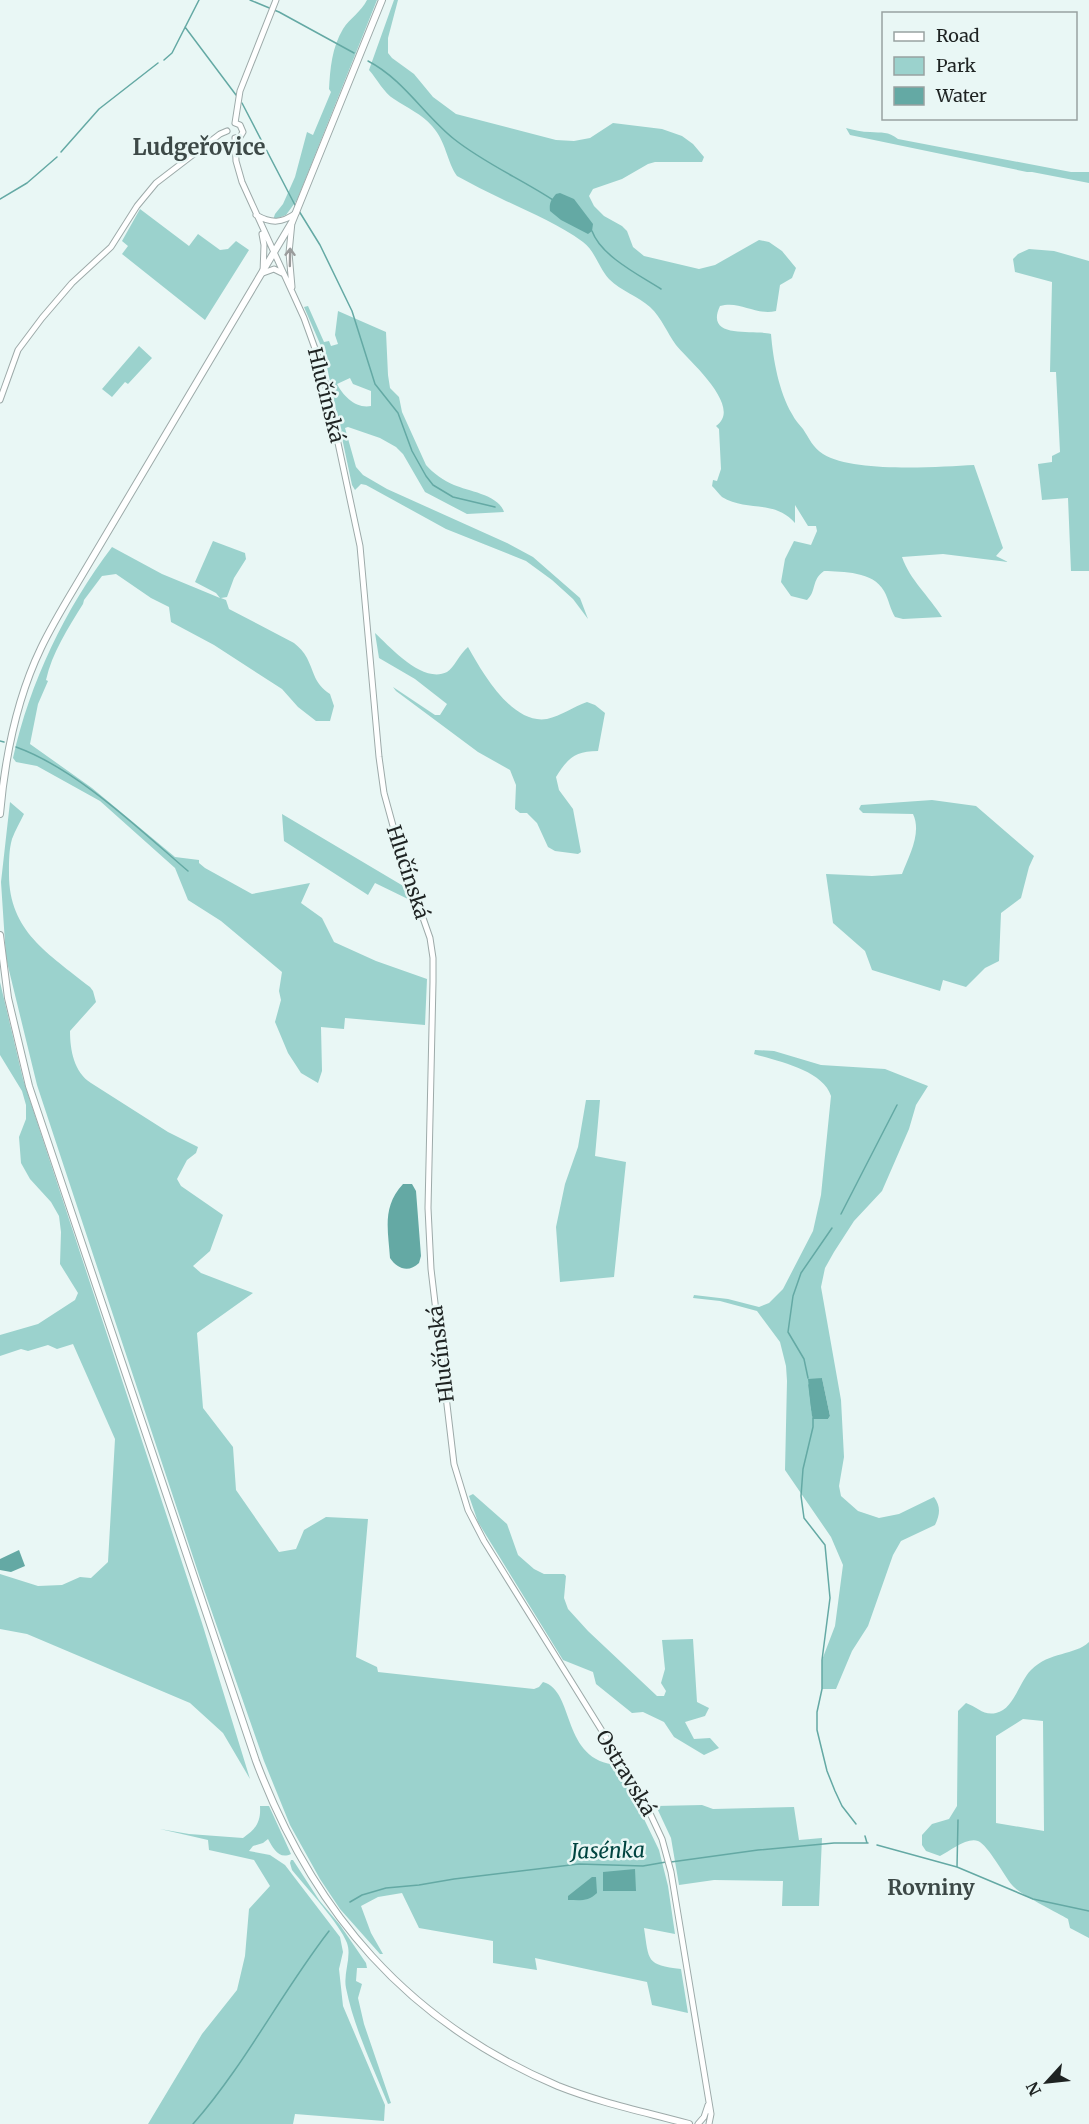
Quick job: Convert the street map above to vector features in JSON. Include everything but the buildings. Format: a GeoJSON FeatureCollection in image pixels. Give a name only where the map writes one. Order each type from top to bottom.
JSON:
{"type":"FeatureCollection","features":[{"type":"Feature","properties":{"kind":"main road"},"geometry":{"type":"LineString","coordinates":[[0,814],[7,758],[15,721],[26,683],[40,648],[292,222],[381,0]]}},
{"type":"Feature","properties":{"kind":"main road"},"geometry":{"type":"LineString","coordinates":[[0,935],[8,998],[22,1062],[255,1761],[283,1827],[318,1889],[358,1942],[388,1975],[434,2014],[470,2039],[526,2071],[560,2086],[624,2108],[689,2124]]}},
{"type":"Feature","properties":{"kind":"street"},"geometry":{"type":"LineString","coordinates":[[235,123],[240,91],[276,0]]}},
{"type":"Feature","properties":{"kind":"street"},"geometry":{"type":"LineString","coordinates":[[0,400],[18,350],[34,327],[72,283],[111,247],[146,193],[235,123]]}},
{"type":"Feature","properties":{"kind":"street"},"geometry":{"type":"LineString","coordinates":[[227,131],[230,137],[235,138],[241,135],[243,130],[235,123]]}},
{"type":"Feature","properties":{"kind":"street","name":"Hlučínská"},"geometry":{"type":"LineString","coordinates":[[235,138],[239,173],[312,337],[322,368],[360,546],[384,793],[401,855],[432,948],[428,1208],[431,1269],[454,1464],[468,1510],[484,1541]]}},
{"type":"Feature","properties":{"kind":"street"},"geometry":{"type":"LineString","coordinates":[[256,215],[275,222],[296,213]]}},
{"type":"Feature","properties":{"kind":"street","name":"Hlučínská"},"geometry":{"type":"LineString","coordinates":[[256,215],[263,241],[263,273]]}},
{"type":"Feature","properties":{"kind":"street"},"geometry":{"type":"LineString","coordinates":[[292,222],[289,253],[292,292]]}},
{"type":"Feature","properties":{"kind":"street"},"geometry":{"type":"LineString","coordinates":[[263,273],[274,269],[283,273]]}},
{"type":"Feature","properties":{"kind":"street","name":"Ostravská"},"geometry":{"type":"LineString","coordinates":[[484,1541],[640,1792],[662,1839],[671,1872],[711,2114],[709,2124]]}},
{"type":"Feature","properties":{"kind":"street"},"geometry":{"type":"LineString","coordinates":[[698,2124],[704,2117],[708,2103]]}},
{"type":"Feature","properties":{"kind":"green space"},"geometry":{"type":"Polygon","coordinates":[[[367,0],[377,0],[297,200],[286,215],[273,220],[295,177],[307,132],[313,135],[331,92],[329,89],[331,66],[339,36],[367,0]]]}},
{"type":"Feature","properties":{"kind":"green space"},"geometry":{"type":"Polygon","coordinates":[[[394,0],[398,0],[388,38],[388,53],[414,74],[433,97],[456,114],[556,140],[574,141],[590,138],[613,123],[662,129],[682,136],[693,144],[704,157],[702,162],[648,164],[622,179],[593,189],[589,196],[594,206],[604,216],[627,231],[633,247],[644,256],[699,269],[715,265],[759,240],[769,242],[782,251],[796,268],[792,278],[780,285],[776,311],[762,311],[734,305],[720,306],[717,317],[719,324],[733,331],[771,334],[777,375],[787,405],[816,449],[823,454],[854,464],[875,466],[974,465],[1003,548],[996,556],[1008,562],[943,554],[902,557],[915,581],[942,617],[903,619],[895,617],[886,594],[879,584],[865,576],[848,572],[824,571],[817,578],[807,600],[791,596],[781,582],[785,559],[794,541],[811,545],[817,531],[816,526],[808,526],[795,505],[795,523],[778,511],[741,504],[722,497],[712,486],[713,480],[717,481],[721,469],[719,429],[716,426],[723,418],[723,407],[711,384],[676,345],[654,311],[609,279],[591,250],[583,242],[554,224],[457,176],[437,132],[419,115],[390,96],[369,70],[394,0]]]}},
{"type":"Feature","properties":{"kind":"green space"},"geometry":{"type":"Polygon","coordinates":[[[846,128],[885,133],[898,139],[1071,172],[1089,172],[1089,183],[850,135],[846,128]]]}},
{"type":"Feature","properties":{"kind":"green space"},"geometry":{"type":"Polygon","coordinates":[[[140,209],[189,246],[198,234],[220,250],[228,249],[236,241],[249,250],[205,320],[122,254],[128,246],[122,241],[140,209]]]}},
{"type":"Feature","properties":{"kind":"green space"},"geometry":{"type":"Polygon","coordinates":[[[1029,249],[1054,251],[1089,261],[1089,571],[1071,571],[1068,498],[1042,500],[1038,464],[1052,462],[1052,456],[1060,452],[1056,372],[1050,372],[1052,282],[1015,272],[1013,259],[1029,249]]]}},
{"type":"Feature","properties":{"kind":"green space"},"geometry":{"type":"Polygon","coordinates":[[[308,306],[324,342],[329,341],[331,346],[338,344],[335,335],[338,311],[386,332],[390,388],[399,397],[402,412],[426,465],[450,483],[496,501],[504,512],[467,514],[425,492],[403,454],[396,447],[380,438],[345,428],[356,467],[363,475],[387,489],[533,557],[580,598],[588,619],[573,599],[526,561],[446,529],[366,485],[361,484],[355,490],[352,485],[324,353],[304,307],[308,306]],[[350,378],[337,384],[355,404],[371,406],[371,391],[353,384],[350,378]]]}},
{"type":"Feature","properties":{"kind":"green space"},"geometry":{"type":"Polygon","coordinates":[[[139,346],[152,358],[128,384],[125,382],[112,397],[102,389],[139,346]]]}},
{"type":"Feature","properties":{"kind":"green space"},"geometry":{"type":"Polygon","coordinates":[[[213,541],[245,553],[246,559],[234,578],[227,597],[221,598],[226,600],[229,609],[294,643],[301,650],[318,682],[330,694],[334,706],[330,721],[316,721],[298,707],[282,689],[214,645],[171,622],[169,607],[151,598],[116,574],[102,576],[84,600],[61,641],[52,660],[46,680],[48,681],[38,704],[30,744],[92,788],[175,857],[199,860],[205,868],[252,894],[310,883],[301,903],[322,918],[334,942],[376,961],[427,979],[425,1025],[345,1018],[344,1029],[321,1027],[322,1071],[318,1083],[301,1073],[288,1053],[275,1022],[281,1000],[279,991],[282,972],[221,921],[188,900],[175,868],[100,801],[37,766],[16,762],[13,758],[29,702],[51,647],[79,595],[112,547],[162,574],[220,598],[216,593],[195,582],[213,541]]]}},
{"type":"Feature","properties":{"kind":"green space"},"geometry":{"type":"Polygon","coordinates":[[[375,633],[408,663],[428,673],[447,672],[468,647],[481,670],[500,695],[522,714],[534,719],[552,718],[587,702],[605,713],[598,751],[583,752],[573,757],[556,777],[559,790],[573,809],[581,852],[578,854],[555,851],[548,847],[537,823],[527,813],[520,813],[515,809],[516,785],[510,770],[478,752],[396,691],[393,687],[435,715],[440,715],[447,704],[415,679],[379,658],[375,633]]]}},
{"type":"Feature","properties":{"kind":"green space"},"geometry":{"type":"Polygon","coordinates":[[[932,800],[976,806],[1034,856],[1021,898],[1001,913],[999,961],[985,968],[966,987],[943,980],[940,991],[872,970],[865,951],[833,923],[826,874],[872,876],[902,874],[915,837],[913,814],[863,813],[859,809],[861,805],[932,800]]]}},
{"type":"Feature","properties":{"kind":"green space"},"geometry":{"type":"Polygon","coordinates":[[[10,802],[24,814],[12,839],[10,851],[10,892],[15,910],[33,939],[90,987],[96,1002],[70,1031],[72,1053],[77,1067],[91,1083],[168,1132],[198,1147],[196,1153],[187,1160],[177,1179],[181,1186],[223,1215],[210,1251],[193,1266],[201,1273],[253,1293],[197,1333],[203,1408],[233,1447],[236,1490],[279,1552],[296,1549],[304,1530],[326,1517],[368,1519],[356,1657],[377,1667],[378,1672],[534,1689],[543,1682],[553,1688],[560,1698],[577,1739],[586,1752],[599,1761],[618,1765],[659,1850],[668,1886],[675,1934],[644,1928],[647,1948],[655,1963],[681,1969],[688,2013],[652,2005],[647,1982],[535,1958],[537,1970],[493,1963],[493,1941],[419,1928],[402,1893],[378,1897],[361,1906],[371,1933],[383,1954],[380,1954],[340,1909],[320,1879],[290,1825],[264,1761],[200,1578],[37,1085],[6,958],[1,882],[10,802]]]}},
{"type":"Feature","properties":{"kind":"green space"},"geometry":{"type":"Polygon","coordinates":[[[282,814],[405,887],[410,900],[375,883],[368,895],[284,841],[282,814]]]}},
{"type":"Feature","properties":{"kind":"green space"},"geometry":{"type":"Polygon","coordinates":[[[0,982],[23,1079],[202,1623],[250,1779],[223,1733],[190,1703],[27,1634],[0,1629],[0,1574],[38,1586],[62,1585],[80,1577],[91,1578],[108,1562],[115,1439],[73,1344],[57,1349],[48,1345],[28,1351],[21,1349],[0,1356],[0,1335],[38,1324],[75,1300],[78,1293],[60,1264],[59,1216],[51,1202],[30,1179],[21,1163],[19,1137],[26,1119],[26,1105],[22,1091],[0,1055],[0,982]]]}},
{"type":"Feature","properties":{"kind":"green space"},"geometry":{"type":"Polygon","coordinates":[[[755,1050],[774,1051],[821,1065],[885,1069],[928,1086],[916,1105],[909,1129],[882,1191],[854,1221],[834,1252],[825,1268],[821,1287],[841,1400],[844,1457],[839,1486],[841,1496],[858,1511],[879,1518],[899,1514],[934,1497],[939,1511],[935,1525],[901,1541],[893,1555],[868,1626],[852,1651],[836,1689],[822,1689],[822,1660],[835,1626],[843,1565],[831,1537],[785,1470],[787,1381],[780,1342],[757,1311],[720,1301],[693,1298],[694,1295],[728,1299],[759,1307],[769,1303],[783,1289],[813,1231],[821,1195],[831,1096],[819,1079],[809,1073],[754,1054],[755,1050]],[[822,1378],[809,1383],[813,1418],[828,1419],[830,1416],[822,1378]]]}},
{"type":"Feature","properties":{"kind":"green space"},"geometry":{"type":"Polygon","coordinates":[[[586,1100],[600,1100],[595,1156],[626,1162],[614,1277],[560,1282],[556,1227],[565,1184],[578,1147],[586,1100]]]}},
{"type":"Feature","properties":{"kind":"green space"},"geometry":{"type":"Polygon","coordinates":[[[473,1494],[507,1524],[518,1555],[534,1569],[544,1574],[564,1574],[566,1576],[564,1598],[568,1609],[657,1696],[664,1696],[666,1691],[661,1683],[665,1669],[662,1640],[693,1639],[697,1702],[709,1708],[705,1716],[685,1722],[694,1739],[710,1738],[719,1748],[704,1755],[674,1737],[664,1722],[643,1712],[632,1713],[596,1684],[593,1672],[563,1660],[478,1522],[469,1496],[473,1494]]]}},
{"type":"Feature","properties":{"kind":"green space"},"geometry":{"type":"Polygon","coordinates":[[[1089,1642],[1089,1938],[1070,1928],[1068,1919],[1016,1889],[987,1848],[978,1841],[969,1841],[940,1856],[926,1851],[922,1845],[922,1835],[932,1824],[949,1819],[957,1806],[958,1711],[966,1703],[992,1714],[1002,1710],[1012,1701],[1027,1675],[1038,1664],[1089,1642]],[[1023,1719],[996,1736],[996,1823],[1044,1831],[1043,1721],[1023,1719]]]}},
{"type":"Feature","properties":{"kind":"green space"},"geometry":{"type":"Polygon","coordinates":[[[702,1805],[713,1809],[794,1807],[799,1840],[822,1838],[819,1906],[782,1906],[783,1881],[714,1880],[679,1885],[671,1838],[656,1806],[702,1805]]]}},
{"type":"Feature","properties":{"kind":"green space"},"geometry":{"type":"Polygon","coordinates":[[[260,1806],[269,1806],[291,1854],[280,1854],[268,1839],[253,1846],[249,1851],[270,1855],[285,1865],[340,1937],[343,1952],[339,1969],[343,2006],[385,2105],[384,2121],[295,2114],[293,2124],[148,2124],[202,2034],[237,1990],[245,1956],[249,1909],[270,1886],[254,1860],[209,1850],[208,1840],[160,1829],[189,1834],[243,1838],[257,1825],[260,1806]]]}},
{"type":"Feature","properties":{"kind":"green space"},"geometry":{"type":"Polygon","coordinates":[[[291,1860],[366,1963],[367,1968],[357,1968],[356,1981],[362,1984],[358,1998],[364,2024],[391,2103],[388,2104],[370,2062],[349,2003],[345,1982],[349,1954],[347,1943],[330,1916],[292,1870],[291,1860]]]}},
{"type":"Feature","properties":{"kind":"water"},"geometry":{"type":"Polygon","coordinates":[[[560,193],[574,199],[593,224],[592,231],[588,234],[561,220],[550,211],[552,200],[556,194],[560,193]]]}},
{"type":"Feature","properties":{"kind":"water"},"geometry":{"type":"Polygon","coordinates":[[[403,1184],[412,1184],[416,1191],[421,1256],[419,1263],[407,1269],[396,1265],[390,1258],[388,1228],[392,1201],[403,1184]]]}},
{"type":"Feature","properties":{"kind":"water"},"geometry":{"type":"Polygon","coordinates":[[[822,1378],[830,1416],[828,1419],[813,1419],[808,1379],[822,1378]]]}},
{"type":"Feature","properties":{"kind":"water"},"geometry":{"type":"Polygon","coordinates":[[[19,1550],[25,1566],[11,1572],[0,1570],[0,1559],[19,1550]]]}},
{"type":"Feature","properties":{"kind":"water"},"geometry":{"type":"Polygon","coordinates":[[[635,1869],[636,1891],[603,1891],[603,1872],[635,1869]]]}},
{"type":"Feature","properties":{"kind":"water"},"geometry":{"type":"Polygon","coordinates":[[[592,1877],[596,1877],[597,1893],[594,1896],[587,1899],[568,1900],[568,1896],[592,1877]]]}},
{"type":"Feature","properties":{"kind":"waterway"},"geometry":{"type":"LineString","coordinates":[[164,60],[172,53],[199,0]]}},
{"type":"Feature","properties":{"kind":"waterway"},"geometry":{"type":"LineString","coordinates":[[250,0],[279,12],[354,53]]}},
{"type":"Feature","properties":{"kind":"waterway"},"geometry":{"type":"LineString","coordinates":[[185,27],[236,95]]}},
{"type":"Feature","properties":{"kind":"waterway"},"geometry":{"type":"LineString","coordinates":[[368,61],[392,77],[454,139],[478,156],[553,200]]}},
{"type":"Feature","properties":{"kind":"waterway"},"geometry":{"type":"LineString","coordinates":[[61,152],[99,109],[158,63]]}},
{"type":"Feature","properties":{"kind":"waterway"},"geometry":{"type":"LineString","coordinates":[[242,103],[296,207]]}},
{"type":"Feature","properties":{"kind":"waterway"},"geometry":{"type":"LineString","coordinates":[[0,199],[27,183],[57,157]]}},
{"type":"Feature","properties":{"kind":"waterway"},"geometry":{"type":"LineString","coordinates":[[299,211],[320,245],[352,311],[375,384],[398,413],[412,451],[426,476],[433,485],[453,497],[495,507]]}},
{"type":"Feature","properties":{"kind":"waterway"},"geometry":{"type":"LineString","coordinates":[[592,231],[603,249],[612,257],[661,289]]}},
{"type":"Feature","properties":{"kind":"waterway"},"geometry":{"type":"LineString","coordinates":[[0,741],[4,742]]}},
{"type":"Feature","properties":{"kind":"waterway"},"geometry":{"type":"LineString","coordinates":[[16,747],[39,757],[84,785],[128,819],[188,871]]}},
{"type":"Feature","properties":{"kind":"waterway"},"geometry":{"type":"LineString","coordinates":[[841,1214],[897,1105]]}},
{"type":"Feature","properties":{"kind":"waterway"},"geometry":{"type":"LineString","coordinates":[[808,1378],[804,1359],[788,1332],[793,1296],[801,1273],[832,1228]]}},
{"type":"Feature","properties":{"kind":"waterway"},"geometry":{"type":"LineString","coordinates":[[809,1385],[812,1410]]}},
{"type":"Feature","properties":{"kind":"waterway"},"geometry":{"type":"LineString","coordinates":[[813,1418],[803,1469],[801,1496],[804,1518],[825,1545],[830,1598],[822,1660],[822,1689],[817,1712],[817,1730],[827,1771],[835,1791],[842,1806],[856,1824]]}},
{"type":"Feature","properties":{"kind":"waterway"},"geometry":{"type":"LineString","coordinates":[[957,1867],[958,1820]]}},
{"type":"Feature","properties":{"kind":"waterway","name":"Jasénka"},"geometry":{"type":"LineString","coordinates":[[865,1836],[867,1843]]}},
{"type":"Feature","properties":{"kind":"waterway","name":"Jasénka"},"geometry":{"type":"LineString","coordinates":[[671,1862],[758,1850],[834,1843],[868,1843]]}},
{"type":"Feature","properties":{"kind":"waterway","name":"Jasénka"},"geometry":{"type":"LineString","coordinates":[[877,1845],[957,1867],[1033,1899],[1089,1911]]}},
{"type":"Feature","properties":{"kind":"waterway","name":"Jasénka"},"geometry":{"type":"LineString","coordinates":[[350,1902],[362,1895],[386,1888],[454,1879],[579,1864],[643,1866],[666,1862]]}},
{"type":"Feature","properties":{"kind":"waterway","name":"Jasénka"},"geometry":{"type":"LineString","coordinates":[[193,2124],[229,2078],[329,1931]]}},
{"type":"Feature","properties":{"kind":"district","name":"Ludgeřovice"},"geometry":{"type":"Point","coordinates":[199,147]}},
{"type":"Feature","properties":{"kind":"district","name":"Rovniny"},"geometry":{"type":"Point","coordinates":[931,1888]}}]}
